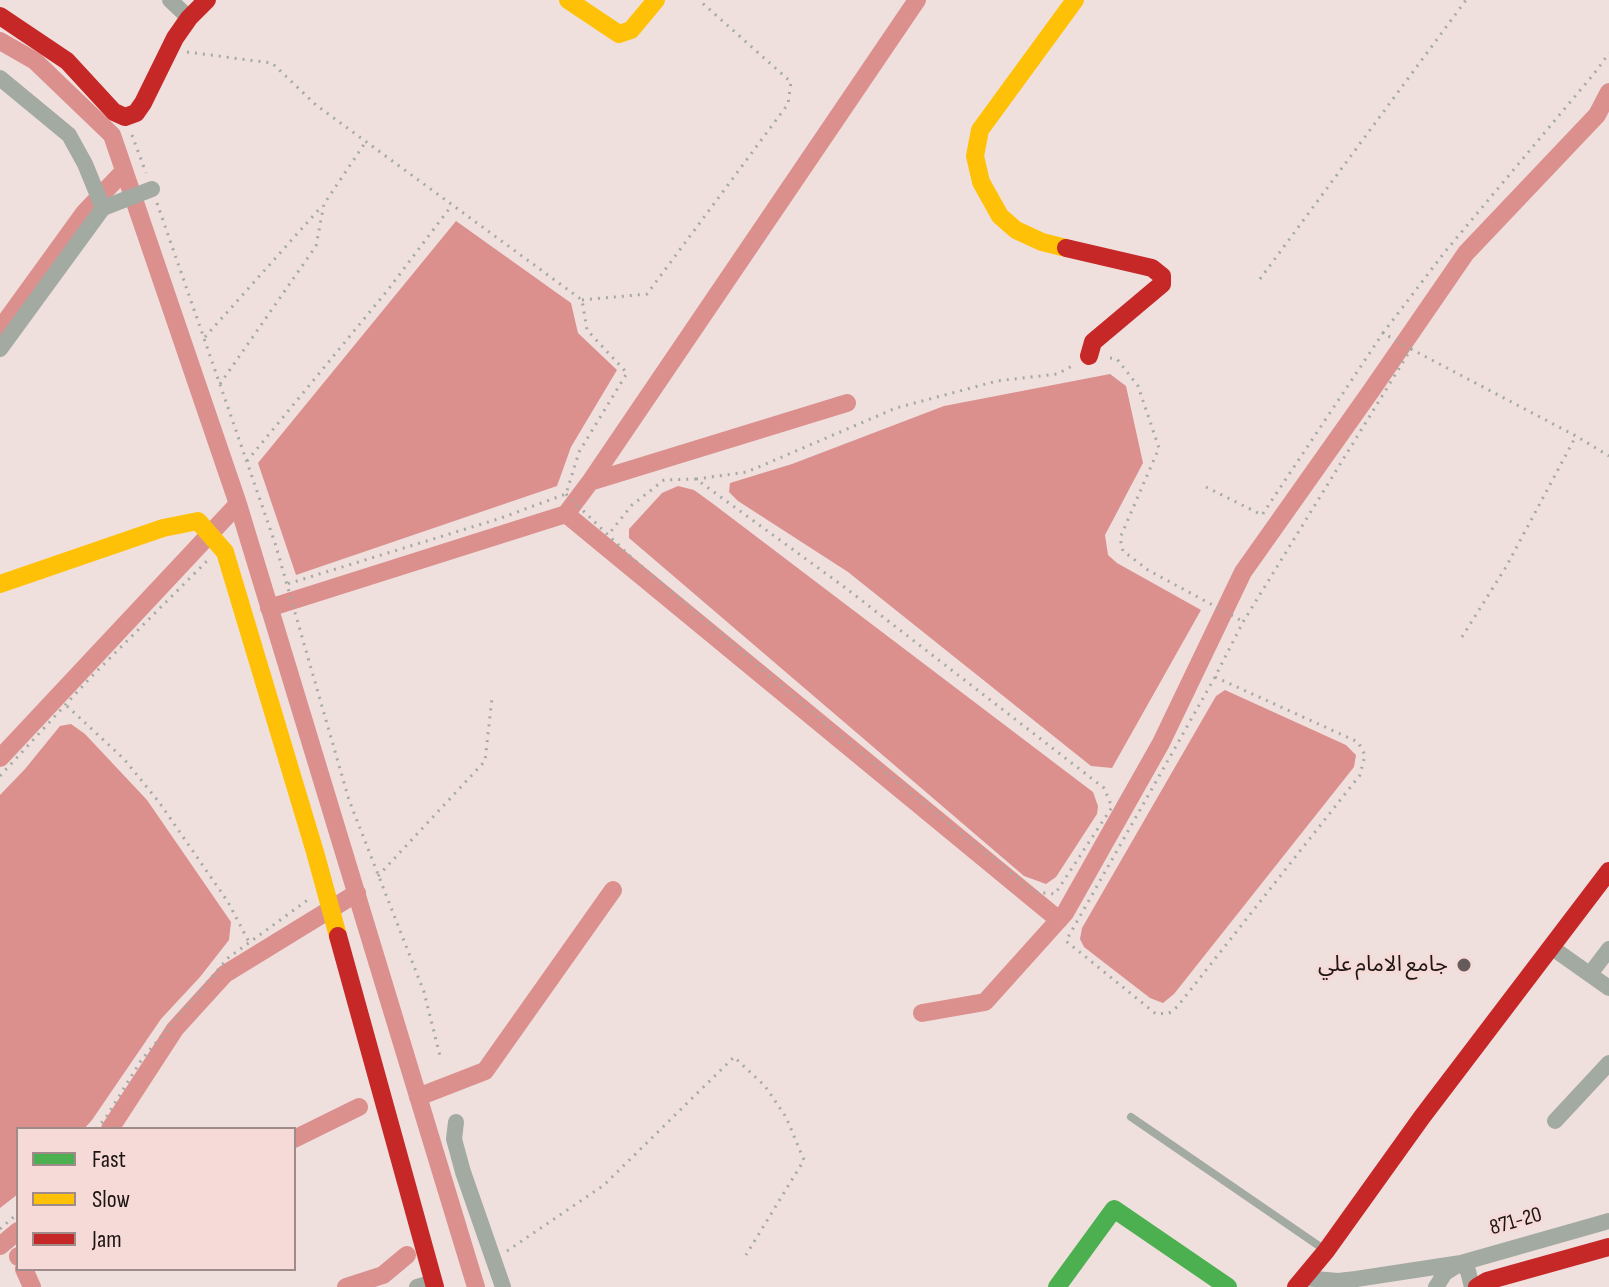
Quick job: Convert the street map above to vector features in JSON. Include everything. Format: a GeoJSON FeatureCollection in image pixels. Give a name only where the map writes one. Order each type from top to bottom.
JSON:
{"type":"FeatureCollection","features":[{"type":"Feature","properties":{"kind":"street"},"geometry":{"type":"LineString","coordinates":[[170,0],[189,18]]}},
{"type":"Feature","properties":{"kind":"street"},"geometry":{"type":"LineString","coordinates":[[0,16],[67,61],[114,112],[125,117],[136,113],[189,18],[207,0]]}},
{"type":"Feature","properties":{"kind":"street"},"geometry":{"type":"LineString","coordinates":[[568,0],[619,34],[631,30],[656,0]]}},
{"type":"Feature","properties":{"kind":"street"},"geometry":{"type":"LineString","coordinates":[[1075,0],[980,130],[975,156],[981,182],[1000,216],[1016,230],[1042,242],[1152,268],[1162,276],[1162,284],[1093,342],[1089,356]]}},
{"type":"Feature","properties":{"kind":"street"},"geometry":{"type":"LineString","coordinates":[[0,78],[69,135],[103,208]]}},
{"type":"Feature","properties":{"kind":"street"},"geometry":{"type":"LineString","coordinates":[[0,349],[103,208],[152,189]]}},
{"type":"Feature","properties":{"kind":"street"},"geometry":{"type":"LineString","coordinates":[[0,584],[163,528],[198,521],[225,552],[325,887],[428,1285]]}},
{"type":"Feature","properties":{"kind":"street"},"geometry":{"type":"LineString","coordinates":[[1299,1282],[1326,1251],[1422,1117],[1609,871]]}},
{"type":"Feature","properties":{"kind":"street"},"geometry":{"type":"LineString","coordinates":[[1551,947],[1609,988]]}},
{"type":"Feature","properties":{"kind":"street"},"geometry":{"type":"LineString","coordinates":[[1590,974],[1609,949]]}},
{"type":"Feature","properties":{"kind":"street"},"geometry":{"type":"LineString","coordinates":[[1555,1121],[1609,1063]]}},
{"type":"Feature","properties":{"kind":"street"},"geometry":{"type":"LineString","coordinates":[[456,1122],[454,1139],[463,1172],[503,1287]]}},
{"type":"Feature","properties":{"kind":"street"},"geometry":{"type":"LineString","coordinates":[[1057,1287],[1114,1209],[1228,1287]]}},
{"type":"Feature","properties":{"kind":"street","name":"871-20"},"geometry":{"type":"LineString","coordinates":[[1443,1284],[1445,1273],[1461,1263],[1609,1221]]}},
{"type":"Feature","properties":{"kind":"street"},"geometry":{"type":"LineString","coordinates":[[1299,1282],[1356,1279],[1461,1263],[1471,1276],[1474,1287],[1609,1247]]}},
{"type":"Feature","properties":{"kind":"street"},"geometry":{"type":"LineString","coordinates":[[1356,1279],[1382,1282],[1427,1276],[1443,1284]]}},
{"type":"Feature","properties":{"kind":"lane"},"geometry":{"type":"LineString","coordinates":[[1131,1117],[1326,1251]]}},
{"type":"Feature","properties":{"kind":"path"},"geometry":{"type":"LineString","coordinates":[[169,50],[272,63],[316,105],[582,300],[647,294],[788,104],[791,82],[699,0]]}},
{"type":"Feature","properties":{"kind":"path"},"geometry":{"type":"LineString","coordinates":[[1260,279],[1466,0]]}},
{"type":"Feature","properties":{"kind":"path"},"geometry":{"type":"LineString","coordinates":[[1206,487],[1262,515],[1383,333],[1444,253],[1609,53]]}},
{"type":"Feature","properties":{"kind":"path"},"geometry":{"type":"LineString","coordinates":[[125,117],[275,543],[349,800],[424,992],[440,1056]]}},
{"type":"Feature","properties":{"kind":"path"},"geometry":{"type":"LineString","coordinates":[[205,337],[324,204],[366,142]]}},
{"type":"Feature","properties":{"kind":"path"},"geometry":{"type":"LineString","coordinates":[[220,384],[316,246],[324,204]]}},
{"type":"Feature","properties":{"kind":"path"},"geometry":{"type":"LineString","coordinates":[[247,461],[387,291],[452,205]]}},
{"type":"Feature","properties":{"kind":"path"},"geometry":{"type":"LineString","coordinates":[[566,494],[579,452],[627,373],[587,330],[582,300]]}},
{"type":"Feature","properties":{"kind":"path"},"geometry":{"type":"LineString","coordinates":[[1383,333],[1609,456]]}},
{"type":"Feature","properties":{"kind":"path"},"geometry":{"type":"LineString","coordinates":[[1215,677],[1358,742],[1365,755],[1360,775],[1177,1007],[1169,1013],[1156,1014],[1066,941],[1243,622],[1411,349]]}},
{"type":"Feature","properties":{"kind":"path"},"geometry":{"type":"LineString","coordinates":[[608,535],[632,505],[664,480],[747,472],[896,408],[997,381],[1057,374],[1089,356],[1117,359],[1138,386],[1159,448],[1120,538],[1123,551],[1148,570],[1243,622]]}},
{"type":"Feature","properties":{"kind":"path"},"geometry":{"type":"LineString","coordinates":[[1462,637],[1506,567],[1576,436]]}},
{"type":"Feature","properties":{"kind":"path"},"geometry":{"type":"LineString","coordinates":[[566,494],[632,558],[831,728],[1034,892],[1055,894],[1112,807],[1104,788],[843,586],[696,479]]}},
{"type":"Feature","properties":{"kind":"path"},"geometry":{"type":"LineString","coordinates":[[287,584],[498,519],[566,494]]}},
{"type":"Feature","properties":{"kind":"path"},"geometry":{"type":"LineString","coordinates":[[0,776],[221,547]]}},
{"type":"Feature","properties":{"kind":"path"},"geometry":{"type":"LineString","coordinates":[[378,876],[485,761],[492,698]]}},
{"type":"Feature","properties":{"kind":"path"},"geometry":{"type":"LineString","coordinates":[[66,705],[124,759],[159,802],[228,902],[249,942]]}},
{"type":"Feature","properties":{"kind":"path"},"geometry":{"type":"LineString","coordinates":[[98,1127],[142,1059],[228,958],[325,887]]}},
{"type":"Feature","properties":{"kind":"path"},"geometry":{"type":"LineString","coordinates":[[494,1260],[604,1185],[734,1057],[765,1086],[786,1117],[804,1160],[746,1255]]}},
{"type":"Feature","properties":{"kind":"path"},"geometry":{"type":"LineString","coordinates":[[0,1229],[16,1215]]}},
{"type":"Feature","properties":{"kind":"shaded area"},"geometry":{"type":"Polygon","coordinates":[[[456,221],[571,303],[578,333],[617,370],[571,447],[557,486],[296,575],[258,463],[456,221]]]}},
{"type":"Feature","properties":{"kind":"shaded area"},"geometry":{"type":"Polygon","coordinates":[[[1110,374],[1126,386],[1143,463],[1105,535],[1108,555],[1201,610],[1112,768],[1091,766],[848,572],[738,501],[729,492],[730,483],[792,464],[944,406],[1110,374]]]}},
{"type":"Feature","properties":{"kind":"shaded area"},"geometry":{"type":"Polygon","coordinates":[[[678,486],[694,490],[712,503],[1093,792],[1098,806],[1097,814],[1056,877],[1046,884],[1024,876],[629,538],[629,529],[662,493],[678,486]]]}},
{"type":"Feature","properties":{"kind":"shaded area"},"geometry":{"type":"Polygon","coordinates":[[[1225,690],[1346,745],[1356,755],[1354,767],[1174,994],[1163,1003],[1150,998],[1084,947],[1080,939],[1082,928],[1216,696],[1225,690]]]}},
{"type":"Feature","properties":{"kind":"shaded area"},"geometry":{"type":"Polygon","coordinates":[[[71,724],[85,734],[147,800],[231,922],[229,940],[161,1019],[86,1127],[16,1127],[16,1196],[0,1208],[0,795],[60,726],[71,724]]]}},
{"type":"Feature","properties":{"kind":"waterway"},"geometry":{"type":"LineString","coordinates":[[590,482],[917,0]]}},
{"type":"Feature","properties":{"kind":"waterway"},"geometry":{"type":"LineString","coordinates":[[0,41],[35,61],[112,135],[238,504],[476,1287]]}},
{"type":"Feature","properties":{"kind":"waterway"},"geometry":{"type":"LineString","coordinates":[[922,1013],[985,1002],[1065,913],[1161,743],[1243,572],[1466,253],[1597,115],[1609,92]]}},
{"type":"Feature","properties":{"kind":"waterway"},"geometry":{"type":"LineString","coordinates":[[0,329],[84,213],[124,171]]}},
{"type":"Feature","properties":{"kind":"waterway"},"geometry":{"type":"LineString","coordinates":[[566,514],[590,482],[847,403]]}},
{"type":"Feature","properties":{"kind":"waterway"},"geometry":{"type":"LineString","coordinates":[[0,758],[238,504]]}},
{"type":"Feature","properties":{"kind":"waterway"},"geometry":{"type":"LineString","coordinates":[[269,608],[566,514],[1059,920]]}},
{"type":"Feature","properties":{"kind":"waterway"},"geometry":{"type":"LineString","coordinates":[[418,1097],[485,1071],[613,890]]}},
{"type":"Feature","properties":{"kind":"waterway"},"geometry":{"type":"LineString","coordinates":[[111,1127],[175,1029],[225,974],[357,893]]}},
{"type":"Feature","properties":{"kind":"waterway"},"geometry":{"type":"LineString","coordinates":[[296,1138],[359,1107]]}},
{"type":"Feature","properties":{"kind":"waterway"},"geometry":{"type":"LineString","coordinates":[[0,1246],[16,1233]]}},
{"type":"Feature","properties":{"kind":"waterway"},"geometry":{"type":"LineString","coordinates":[[346,1287],[383,1275],[407,1255]]}},
{"type":"Feature","properties":{"kind":"waterway"},"geometry":{"type":"LineString","coordinates":[[25,1271],[32,1287]]}},
{"type":"Feature","properties":{"kind":"traffic: fast"},"geometry":{"type":"LineString","coordinates":[[1057,1287],[1114,1209],[1228,1287]]}},
{"type":"Feature","properties":{"kind":"traffic: slow"},"geometry":{"type":"LineString","coordinates":[[568,0],[619,34],[631,30],[656,0]]}},
{"type":"Feature","properties":{"kind":"traffic: slow"},"geometry":{"type":"LineString","coordinates":[[1066,248],[1042,242],[1016,230],[1000,216],[981,182],[975,156],[980,130],[1075,0]]}},
{"type":"Feature","properties":{"kind":"traffic: slow"},"geometry":{"type":"LineString","coordinates":[[0,584],[163,528],[198,521],[225,552],[338,936]]}},
{"type":"Feature","properties":{"kind":"traffic: jam"},"geometry":{"type":"LineString","coordinates":[[0,16],[67,61],[114,112],[125,117],[136,113],[175,38],[207,0]]}},
{"type":"Feature","properties":{"kind":"traffic: jam"},"geometry":{"type":"LineString","coordinates":[[1066,248],[1152,268],[1162,276],[1162,284],[1093,342],[1089,356]]}},
{"type":"Feature","properties":{"kind":"traffic: jam"},"geometry":{"type":"LineString","coordinates":[[1296,1287],[1609,871]]}},
{"type":"Feature","properties":{"kind":"traffic: jam"},"geometry":{"type":"LineString","coordinates":[[338,936],[435,1287]]}},
{"type":"Feature","properties":{"kind":"traffic: jam"},"geometry":{"type":"LineString","coordinates":[[1477,1287],[1487,1281],[1609,1247]]}},
{"type":"Feature","properties":{"kind":"place","name":"جامع اﻻمام علي"},"geometry":{"type":"Point","coordinates":[1464,965]}}]}
